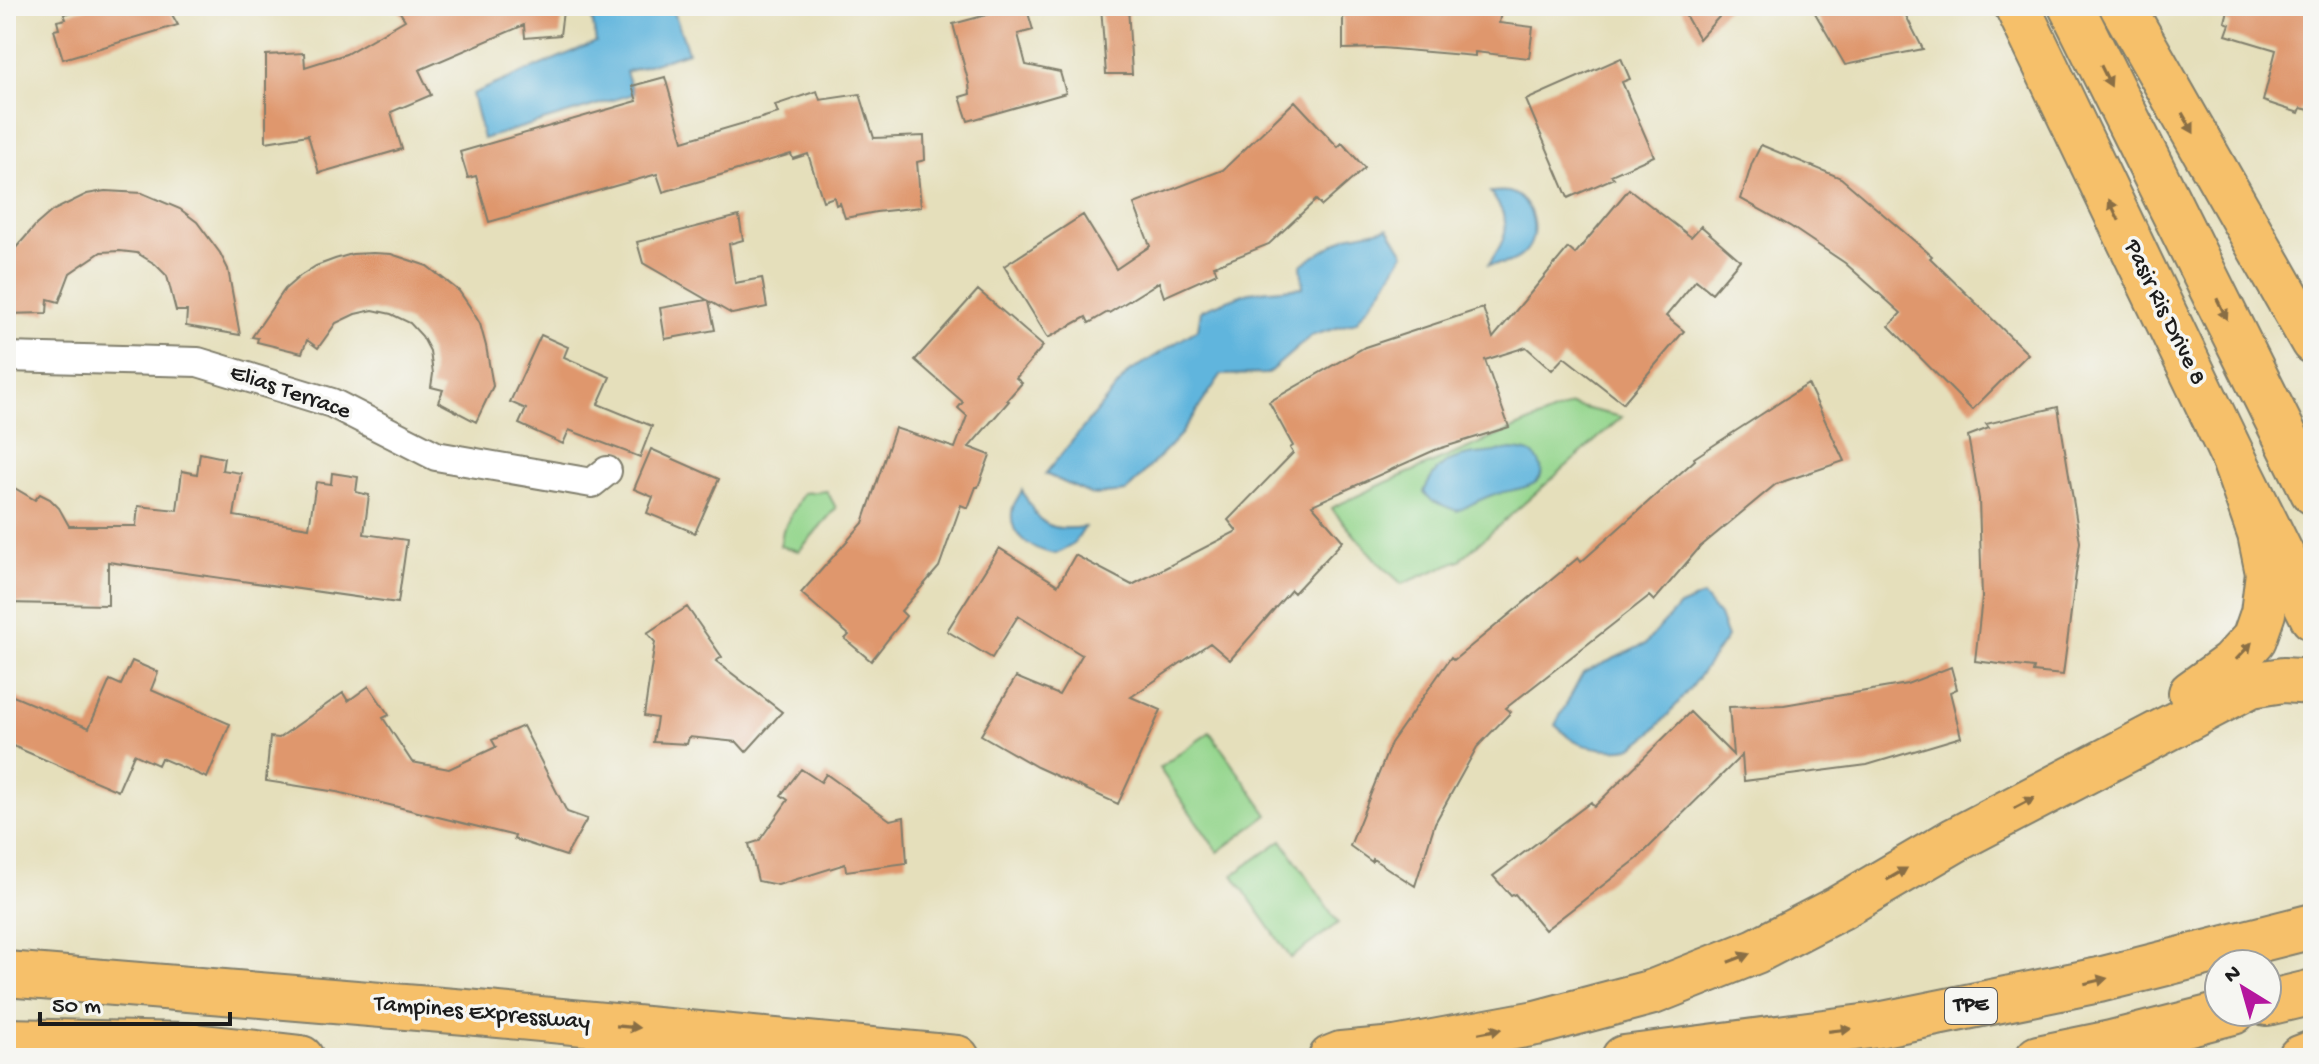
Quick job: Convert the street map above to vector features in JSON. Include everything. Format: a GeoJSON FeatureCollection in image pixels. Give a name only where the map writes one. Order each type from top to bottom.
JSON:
{"type":"FeatureCollection","features":[{"type":"Feature","properties":{"kind":"main road","name":"Pasir Ris Drive 8"},"geometry":{"type":"LineString","coordinates":[[2017,6],[2313,618]]}},
{"type":"Feature","properties":{"kind":"main road"},"geometry":{"type":"LineString","coordinates":[[2071,6],[2313,492]]}},
{"type":"Feature","properties":{"kind":"main road"},"geometry":{"type":"LineString","coordinates":[[2122,6],[2313,342]]}},
{"type":"Feature","properties":{"kind":"main road"},"geometry":{"type":"LineString","coordinates":[[2119,754],[2182,699],[2231,664],[2254,639],[2263,613],[2268,573],[2260,534],[2233,457]]}},
{"type":"Feature","properties":{"kind":"main road"},"geometry":{"type":"LineString","coordinates":[[1331,1058],[1536,1023],[1653,992],[1756,951],[1839,908],[1955,840],[2251,685],[2283,680],[2313,682]]}},
{"type":"Feature","properties":{"kind":"main road","name":"TPE"},"geometry":{"type":"LineString","coordinates":[[1624,1058],[1878,1025],[2099,980],[2313,926]]}},
{"type":"Feature","properties":{"kind":"main road"},"geometry":{"type":"LineString","coordinates":[[6,945],[466,1012]]}},
{"type":"Feature","properties":{"kind":"main road","name":"Tampines Expressway"},"geometry":{"type":"LineString","coordinates":[[6,974],[466,1012],[957,1058]]}},
{"type":"Feature","properties":{"kind":"main road"},"geometry":{"type":"LineString","coordinates":[[2283,999],[2313,992]]}},
{"type":"Feature","properties":{"kind":"main road"},"geometry":{"type":"LineString","coordinates":[[2038,1058],[2203,1020]]}},
{"type":"Feature","properties":{"kind":"main road"},"geometry":{"type":"LineString","coordinates":[[6,1041],[186,1045],[301,1058]]}},
{"type":"Feature","properties":{"kind":"main road"},"geometry":{"type":"LineString","coordinates":[[2300,1058],[2313,1053]]}},
{"type":"Feature","properties":{"kind":"street","name":"Elias Terrace"},"geometry":{"type":"LineString","coordinates":[[6,357],[198,362],[332,403],[436,456],[592,483],[607,471]]}},
{"type":"Feature","properties":{"kind":"green space"},"geometry":{"type":"Polygon","coordinates":[[[1571,405],[1622,417],[1460,560],[1402,584],[1376,560],[1331,508],[1387,482],[1571,405]]]}},
{"type":"Feature","properties":{"kind":"green space"},"geometry":{"type":"Polygon","coordinates":[[[827,491],[836,508],[799,551],[780,546],[783,530],[803,493],[827,491]]]}},
{"type":"Feature","properties":{"kind":"green space"},"geometry":{"type":"Polygon","coordinates":[[[1210,732],[1268,815],[1218,852],[1159,768],[1210,732]]]}},
{"type":"Feature","properties":{"kind":"green space"},"geometry":{"type":"Polygon","coordinates":[[[1282,840],[1338,923],[1291,958],[1233,875],[1282,840]]]}},
{"type":"Feature","properties":{"kind":"water"},"geometry":{"type":"Polygon","coordinates":[[[590,6],[672,6],[688,52],[626,72],[633,94],[483,139],[472,94],[596,42],[590,6]]]}},
{"type":"Feature","properties":{"kind":"water"},"geometry":{"type":"Polygon","coordinates":[[[1490,192],[1509,192],[1518,196],[1529,210],[1534,229],[1529,247],[1519,257],[1507,263],[1488,265],[1506,228],[1502,212],[1490,192]]]}},
{"type":"Feature","properties":{"kind":"water"},"geometry":{"type":"Polygon","coordinates":[[[1388,228],[1404,253],[1383,288],[1356,322],[1311,336],[1267,374],[1221,375],[1181,434],[1126,492],[1092,495],[1045,474],[1128,373],[1198,329],[1201,310],[1249,292],[1303,287],[1301,265],[1347,236],[1388,228]]]}},
{"type":"Feature","properties":{"kind":"water"},"geometry":{"type":"Polygon","coordinates":[[[1512,450],[1528,452],[1537,458],[1542,471],[1534,483],[1492,495],[1457,511],[1432,501],[1424,492],[1439,468],[1449,461],[1512,450]]]}},
{"type":"Feature","properties":{"kind":"water"},"geometry":{"type":"Polygon","coordinates":[[[1022,490],[1045,523],[1061,528],[1085,527],[1074,544],[1056,554],[1030,545],[1017,534],[1013,526],[1013,507],[1022,490]]]}},
{"type":"Feature","properties":{"kind":"water"},"geometry":{"type":"Polygon","coordinates":[[[1703,596],[1719,616],[1727,637],[1653,731],[1629,748],[1609,749],[1579,743],[1555,725],[1583,673],[1645,644],[1679,606],[1703,596]]]}},
{"type":"Feature","properties":{"kind":"building"},"geometry":{"type":"Polygon","coordinates":[[[95,6],[167,6],[178,25],[63,59],[54,30],[59,29],[57,21],[66,19],[64,14],[95,6]]]}},
{"type":"Feature","properties":{"kind":"building"},"geometry":{"type":"Polygon","coordinates":[[[396,6],[569,6],[561,10],[560,35],[525,38],[524,25],[419,70],[431,95],[391,112],[402,149],[319,173],[308,135],[266,142],[266,55],[304,53],[305,67],[346,54],[405,20],[396,6]]]}},
{"type":"Feature","properties":{"kind":"building"},"geometry":{"type":"Polygon","coordinates":[[[1026,6],[1033,30],[1018,34],[1026,65],[1060,72],[1066,93],[968,121],[960,97],[970,94],[969,84],[953,24],[1026,6]]]}},
{"type":"Feature","properties":{"kind":"building"},"geometry":{"type":"Polygon","coordinates":[[[1101,6],[1128,6],[1132,74],[1106,74],[1101,6]]]}},
{"type":"Feature","properties":{"kind":"building"},"geometry":{"type":"Polygon","coordinates":[[[1343,6],[1502,6],[1499,23],[1533,27],[1529,58],[1475,52],[1475,56],[1382,48],[1343,49],[1343,6]]]}},
{"type":"Feature","properties":{"kind":"building"},"geometry":{"type":"Polygon","coordinates":[[[1680,6],[1729,6],[1699,39],[1680,6]]]}},
{"type":"Feature","properties":{"kind":"building"},"geometry":{"type":"Polygon","coordinates":[[[1811,6],[1901,6],[1923,49],[1845,65],[1811,6]]]}},
{"type":"Feature","properties":{"kind":"building"},"geometry":{"type":"Polygon","coordinates":[[[2229,6],[2313,6],[2313,111],[2301,108],[2299,113],[2263,101],[2276,50],[2226,35],[2230,24],[2225,22],[2229,6]]]}},
{"type":"Feature","properties":{"kind":"building"},"geometry":{"type":"Polygon","coordinates":[[[1621,58],[1630,79],[1622,82],[1654,156],[1568,198],[1526,100],[1621,58]]]}},
{"type":"Feature","properties":{"kind":"building"},"geometry":{"type":"Polygon","coordinates":[[[665,77],[683,141],[778,113],[775,105],[817,91],[820,100],[860,94],[874,138],[924,136],[925,160],[917,162],[921,207],[845,218],[840,203],[836,205],[834,197],[823,201],[808,154],[793,159],[791,154],[663,192],[657,174],[489,222],[476,176],[468,178],[460,152],[637,101],[632,86],[665,77]]]}},
{"type":"Feature","properties":{"kind":"building"},"geometry":{"type":"Polygon","coordinates":[[[1295,101],[1338,147],[1342,143],[1365,168],[1322,206],[1316,200],[1269,244],[1214,266],[1217,273],[1164,297],[1159,282],[1109,313],[1089,323],[1086,317],[1048,338],[1004,266],[1083,215],[1116,269],[1150,246],[1134,204],[1223,170],[1295,101]]]}},
{"type":"Feature","properties":{"kind":"building"},"geometry":{"type":"Polygon","coordinates":[[[1761,145],[1841,178],[1932,256],[1930,258],[2028,354],[1972,410],[1889,326],[1901,313],[1845,263],[1790,226],[1741,199],[1761,145]]]}},
{"type":"Feature","properties":{"kind":"building"},"geometry":{"type":"Polygon","coordinates":[[[1629,189],[1691,237],[1701,226],[1740,260],[1712,293],[1696,280],[1666,316],[1684,331],[1623,403],[1564,357],[1552,370],[1526,347],[1485,360],[1509,427],[1435,450],[1312,505],[1343,541],[1294,593],[1291,590],[1230,660],[1210,643],[1131,697],[1161,710],[1118,804],[1037,767],[981,735],[1016,677],[1059,695],[1082,655],[1018,616],[992,658],[947,631],[999,548],[1058,585],[1075,555],[1132,585],[1237,531],[1228,520],[1293,453],[1290,448],[1293,446],[1269,402],[1365,347],[1483,308],[1493,338],[1568,248],[1575,254],[1629,189]]]}},
{"type":"Feature","properties":{"kind":"building"},"geometry":{"type":"Polygon","coordinates":[[[105,191],[142,193],[180,209],[197,222],[228,269],[240,335],[186,326],[187,311],[176,311],[167,276],[137,253],[120,251],[101,252],[70,273],[59,302],[48,299],[47,313],[6,314],[6,259],[52,211],[87,194],[105,191]]]}},
{"type":"Feature","properties":{"kind":"building"},"geometry":{"type":"Polygon","coordinates":[[[739,216],[743,240],[729,244],[735,283],[762,278],[767,307],[732,314],[709,301],[715,330],[665,339],[660,308],[707,300],[643,263],[637,242],[739,216]]]}},
{"type":"Feature","properties":{"kind":"building"},"geometry":{"type":"Polygon","coordinates":[[[373,253],[391,254],[427,266],[459,291],[470,307],[480,324],[493,386],[476,422],[438,402],[443,390],[431,387],[430,351],[422,336],[410,323],[391,314],[373,310],[355,314],[336,323],[318,348],[307,340],[302,353],[257,342],[258,338],[252,337],[285,289],[300,276],[335,259],[373,253]]]}},
{"type":"Feature","properties":{"kind":"building"},"geometry":{"type":"Polygon","coordinates":[[[978,290],[1043,346],[1016,378],[1022,383],[1009,401],[969,447],[990,455],[978,487],[968,508],[961,505],[939,567],[901,611],[906,616],[871,661],[845,639],[849,635],[801,593],[863,523],[895,428],[955,448],[967,416],[958,408],[963,402],[915,360],[978,290]]]}},
{"type":"Feature","properties":{"kind":"building"},"geometry":{"type":"Polygon","coordinates":[[[541,335],[568,347],[564,357],[610,377],[598,404],[652,426],[640,457],[569,430],[563,444],[519,424],[526,409],[510,402],[541,335]]]}},
{"type":"Feature","properties":{"kind":"building"},"geometry":{"type":"Polygon","coordinates":[[[1808,384],[1844,461],[1776,484],[1700,547],[1654,601],[1649,596],[1506,708],[1511,712],[1477,747],[1435,823],[1415,886],[1350,846],[1391,743],[1451,657],[1454,660],[1578,558],[1581,562],[1694,458],[1808,384]]]}},
{"type":"Feature","properties":{"kind":"building"},"geometry":{"type":"Polygon","coordinates":[[[2058,407],[2080,542],[2063,675],[1975,661],[1982,598],[1979,499],[1968,436],[1989,428],[1986,424],[2058,407]]]}},
{"type":"Feature","properties":{"kind":"building"},"geometry":{"type":"Polygon","coordinates":[[[651,449],[719,479],[695,533],[647,513],[653,497],[634,489],[651,449]]]}},
{"type":"Feature","properties":{"kind":"building"},"geometry":{"type":"Polygon","coordinates":[[[200,453],[224,458],[222,470],[241,473],[234,516],[309,528],[316,482],[331,484],[332,473],[358,477],[356,492],[369,495],[364,534],[407,540],[398,603],[108,562],[108,605],[6,603],[6,483],[35,500],[40,494],[50,499],[69,526],[136,526],[138,506],[177,510],[182,471],[197,474],[200,453]]]}},
{"type":"Feature","properties":{"kind":"building"},"geometry":{"type":"Polygon","coordinates":[[[687,607],[722,657],[716,661],[782,712],[746,752],[737,742],[689,737],[687,744],[653,742],[657,718],[644,716],[655,642],[647,633],[687,607]]]}},
{"type":"Feature","properties":{"kind":"building"},"geometry":{"type":"Polygon","coordinates":[[[132,661],[158,672],[151,690],[230,724],[207,778],[161,758],[158,765],[134,754],[118,791],[6,743],[6,693],[89,728],[110,680],[121,685],[132,661]]]}},
{"type":"Feature","properties":{"kind":"building"},"geometry":{"type":"Polygon","coordinates":[[[1951,667],[1957,689],[1950,692],[1961,737],[1867,765],[1744,781],[1742,755],[1637,859],[1545,930],[1515,894],[1511,896],[1493,876],[1591,802],[1594,807],[1690,712],[1733,755],[1729,707],[1784,705],[1907,684],[1951,667]]]}},
{"type":"Feature","properties":{"kind":"building"},"geometry":{"type":"Polygon","coordinates":[[[369,686],[389,715],[383,718],[412,762],[449,769],[496,747],[492,740],[523,726],[567,812],[587,819],[566,856],[514,839],[515,836],[337,792],[266,781],[270,737],[279,738],[343,693],[348,701],[369,686]]]}},
{"type":"Feature","properties":{"kind":"building"},"geometry":{"type":"Polygon","coordinates":[[[801,769],[821,782],[826,774],[890,820],[904,817],[907,863],[846,871],[845,864],[778,885],[758,881],[749,844],[759,841],[788,800],[781,795],[801,769]]]}}]}
